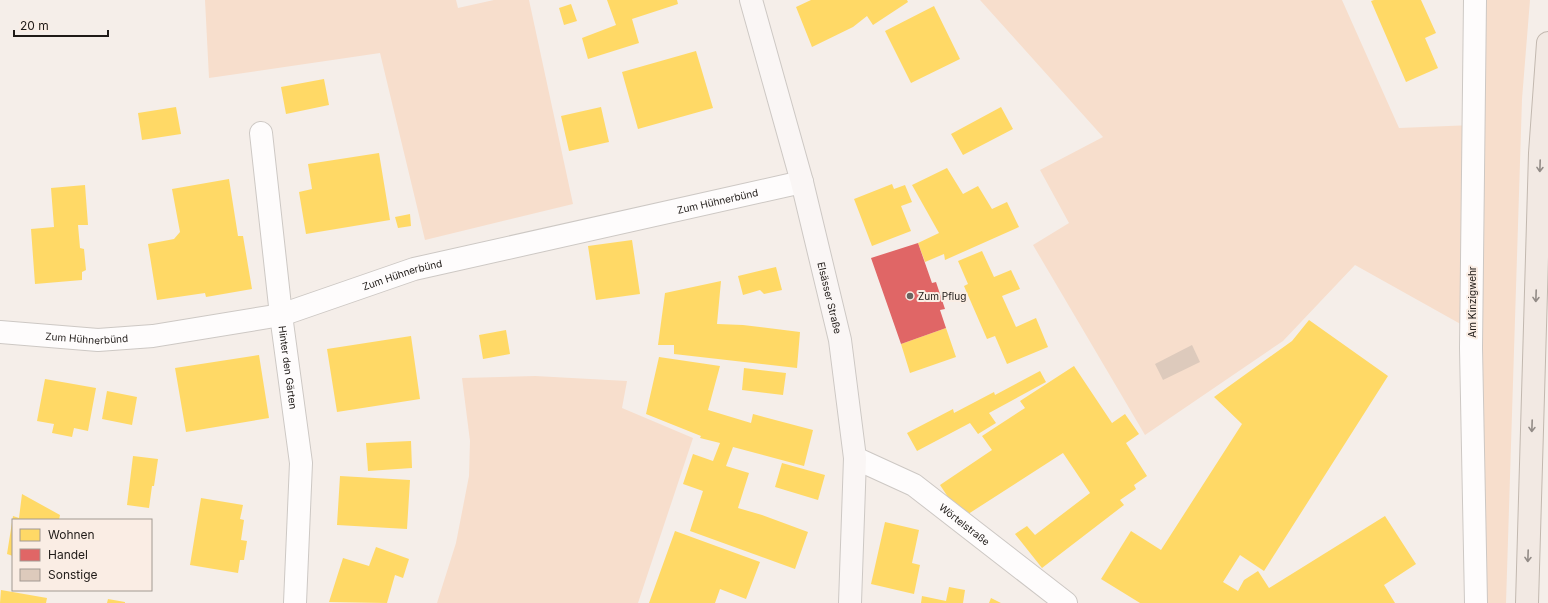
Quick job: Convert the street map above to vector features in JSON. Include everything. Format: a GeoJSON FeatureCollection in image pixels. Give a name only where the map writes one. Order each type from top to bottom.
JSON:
{"type":"FeatureCollection","features":[{"type":"Feature","properties":{"kind":"highway"},"geometry":{"type":"LineString","coordinates":[[1527,603],[1540,154],[1548,43]]}},
{"type":"Feature","properties":{"kind":"street","name":"Elsässer Straße"},"geometry":{"type":"LineString","coordinates":[[751,0],[802,182],[840,340],[855,458],[850,603]]}},
{"type":"Feature","properties":{"kind":"street","name":"Am Kinzigwehr"},"geometry":{"type":"LineString","coordinates":[[1475,0],[1471,348],[1476,603]]}},
{"type":"Feature","properties":{"kind":"street","name":"Hinter den Gärten"},"geometry":{"type":"LineString","coordinates":[[261,133],[281,315],[301,463],[295,603]]}},
{"type":"Feature","properties":{"kind":"street","name":"Zum Hühnerbünd"},"geometry":{"type":"LineString","coordinates":[[0,332],[98,340],[153,336],[281,315],[414,269],[802,182]]}},
{"type":"Feature","properties":{"kind":"street","name":"Wörtelstraße"},"geometry":{"type":"LineString","coordinates":[[855,458],[914,485],[1066,603]]}},
{"type":"Feature","properties":{"kind":"shaded area"},"geometry":{"type":"Polygon","coordinates":[[[205,0],[456,0],[458,8],[494,0],[529,0],[573,204],[425,240],[380,53],[209,78],[205,0]]]}},
{"type":"Feature","properties":{"kind":"shaded area"},"geometry":{"type":"Polygon","coordinates":[[[980,0],[1342,0],[1399,128],[1473,125],[1475,0],[1530,0],[1522,99],[1506,603],[1485,603],[1482,336],[1355,265],[1283,341],[1145,435],[1033,245],[1069,223],[1040,170],[1103,137],[980,0]]]}},
{"type":"Feature","properties":{"kind":"shaded area"},"geometry":{"type":"Polygon","coordinates":[[[535,376],[627,381],[622,408],[693,438],[638,603],[437,603],[456,543],[469,476],[470,441],[462,378],[535,376]]]}},
{"type":"Feature","properties":{"kind":"building: Wohnen"},"geometry":{"type":"Polygon","coordinates":[[[607,0],[677,0],[678,4],[632,19],[639,43],[588,59],[582,38],[616,25],[607,0]]]}},
{"type":"Feature","properties":{"kind":"building: Wohnen"},"geometry":{"type":"Polygon","coordinates":[[[811,0],[907,0],[908,2],[873,25],[867,16],[853,27],[812,47],[796,7],[811,0]]]}},
{"type":"Feature","properties":{"kind":"building: Wohnen"},"geometry":{"type":"Polygon","coordinates":[[[1421,0],[1436,33],[1425,38],[1438,68],[1406,82],[1371,1],[1421,0]]]}},
{"type":"Feature","properties":{"kind":"building: Wohnen"},"geometry":{"type":"Polygon","coordinates":[[[571,4],[577,21],[564,25],[559,8],[571,4]]]}},
{"type":"Feature","properties":{"kind":"building: Wohnen"},"geometry":{"type":"Polygon","coordinates":[[[934,6],[960,59],[911,83],[885,31],[934,6]]]}},
{"type":"Feature","properties":{"kind":"building: Wohnen"},"geometry":{"type":"Polygon","coordinates":[[[696,51],[713,108],[638,129],[622,72],[696,51]]]}},
{"type":"Feature","properties":{"kind":"building: Wohnen"},"geometry":{"type":"Polygon","coordinates":[[[324,79],[329,105],[286,114],[281,87],[324,79]]]}},
{"type":"Feature","properties":{"kind":"building: Wohnen"},"geometry":{"type":"Polygon","coordinates":[[[176,107],[181,134],[142,140],[138,113],[176,107]]]}},
{"type":"Feature","properties":{"kind":"building: Wohnen"},"geometry":{"type":"Polygon","coordinates":[[[601,107],[609,142],[569,151],[561,116],[601,107]]]}},
{"type":"Feature","properties":{"kind":"building: Wohnen"},"geometry":{"type":"Polygon","coordinates":[[[1001,107],[1013,129],[963,155],[951,134],[1001,107]]]}},
{"type":"Feature","properties":{"kind":"building: Wohnen"},"geometry":{"type":"Polygon","coordinates":[[[379,153],[390,220],[306,234],[299,192],[312,189],[308,164],[379,153]]]}},
{"type":"Feature","properties":{"kind":"building: Wohnen"},"geometry":{"type":"Polygon","coordinates":[[[947,168],[963,194],[978,186],[992,209],[1007,202],[1019,227],[945,260],[944,254],[925,262],[918,243],[939,233],[912,185],[947,168]]]}},
{"type":"Feature","properties":{"kind":"building: Wohnen"},"geometry":{"type":"Polygon","coordinates":[[[229,179],[238,236],[243,236],[252,289],[206,297],[205,293],[157,300],[148,244],[174,239],[180,232],[172,189],[229,179]]]}},
{"type":"Feature","properties":{"kind":"building: Wohnen"},"geometry":{"type":"Polygon","coordinates":[[[892,184],[894,189],[905,185],[912,202],[901,206],[911,231],[872,246],[854,199],[892,184]]]}},
{"type":"Feature","properties":{"kind":"building: Wohnen"},"geometry":{"type":"Polygon","coordinates":[[[85,185],[88,225],[78,225],[80,248],[84,249],[86,270],[82,272],[82,280],[35,284],[31,229],[54,227],[51,188],[85,185]]]}},
{"type":"Feature","properties":{"kind":"building: Wohnen"},"geometry":{"type":"Polygon","coordinates":[[[410,214],[411,226],[398,228],[395,217],[410,214]]]}},
{"type":"Feature","properties":{"kind":"building: Wohnen"},"geometry":{"type":"Polygon","coordinates":[[[632,240],[640,294],[596,300],[588,246],[632,240]]]}},
{"type":"Feature","properties":{"kind":"building: Wohnen"},"geometry":{"type":"Polygon","coordinates":[[[982,251],[994,277],[1011,270],[1020,289],[1002,296],[1016,327],[1036,318],[1048,347],[1007,364],[995,336],[987,339],[964,286],[968,284],[958,261],[982,251]]]}},
{"type":"Feature","properties":{"kind":"building: Wohnen"},"geometry":{"type":"Polygon","coordinates":[[[776,267],[782,290],[764,294],[760,290],[743,295],[738,276],[776,267]]]}},
{"type":"Feature","properties":{"kind":"building: Wohnen"},"geometry":{"type":"Polygon","coordinates":[[[721,281],[717,324],[743,325],[800,332],[797,368],[674,354],[674,345],[658,345],[665,293],[721,281]]]}},
{"type":"Feature","properties":{"kind":"building: Wohnen"},"geometry":{"type":"Polygon","coordinates":[[[1309,320],[1388,376],[1264,571],[1240,555],[1223,582],[1238,591],[1244,580],[1258,571],[1269,588],[1385,516],[1416,564],[1384,585],[1395,603],[1140,603],[1101,579],[1131,531],[1161,550],[1242,424],[1214,397],[1292,341],[1309,320]]]}},
{"type":"Feature","properties":{"kind":"building: Wohnen"},"geometry":{"type":"Polygon","coordinates":[[[946,328],[956,357],[910,373],[901,344],[946,328]]]}},
{"type":"Feature","properties":{"kind":"building: Wohnen"},"geometry":{"type":"Polygon","coordinates":[[[506,330],[510,354],[483,359],[479,335],[506,330]]]}},
{"type":"Feature","properties":{"kind":"building: Wohnen"},"geometry":{"type":"Polygon","coordinates":[[[411,336],[420,399],[337,412],[327,349],[411,336]]]}},
{"type":"Feature","properties":{"kind":"building: Wohnen"},"geometry":{"type":"Polygon","coordinates":[[[259,355],[269,418],[186,432],[175,368],[259,355]]]}},
{"type":"Feature","properties":{"kind":"building: Wohnen"},"geometry":{"type":"Polygon","coordinates":[[[659,357],[720,366],[708,410],[751,423],[753,414],[813,430],[804,466],[733,447],[726,466],[749,473],[738,508],[808,532],[795,569],[690,531],[703,491],[683,484],[693,454],[713,461],[720,443],[700,438],[701,436],[646,414],[659,357]]]}},
{"type":"Feature","properties":{"kind":"building: Wohnen"},"geometry":{"type":"Polygon","coordinates":[[[1074,366],[1112,423],[1125,414],[1139,434],[1126,443],[1147,476],[1134,485],[1136,489],[1120,500],[1124,505],[1042,568],[1015,534],[1027,526],[1035,535],[1090,493],[1063,453],[962,518],[940,485],[992,450],[982,436],[1025,408],[1020,401],[1074,366]]]}},
{"type":"Feature","properties":{"kind":"building: Wohnen"},"geometry":{"type":"Polygon","coordinates":[[[744,368],[786,373],[783,395],[742,390],[744,368]]]}},
{"type":"Feature","properties":{"kind":"building: Wohnen"},"geometry":{"type":"Polygon","coordinates":[[[1040,371],[1046,382],[989,413],[996,423],[978,434],[970,423],[917,451],[907,433],[953,409],[954,413],[994,392],[995,395],[1040,371]]]}},
{"type":"Feature","properties":{"kind":"building: Wohnen"},"geometry":{"type":"Polygon","coordinates":[[[45,379],[96,388],[88,431],[74,428],[72,437],[52,433],[54,424],[37,421],[45,379]]]}},
{"type":"Feature","properties":{"kind":"building: Wohnen"},"geometry":{"type":"Polygon","coordinates":[[[107,391],[137,397],[132,425],[102,419],[107,391]]]}},
{"type":"Feature","properties":{"kind":"building: Wohnen"},"geometry":{"type":"Polygon","coordinates":[[[411,441],[412,468],[368,471],[366,443],[411,441]]]}},
{"type":"Feature","properties":{"kind":"building: Wohnen"},"geometry":{"type":"Polygon","coordinates":[[[133,456],[158,459],[149,508],[127,505],[133,456]]]}},
{"type":"Feature","properties":{"kind":"building: Wohnen"},"geometry":{"type":"Polygon","coordinates":[[[782,463],[825,475],[818,500],[775,487],[782,463]]]}},
{"type":"Feature","properties":{"kind":"building: Wohnen"},"geometry":{"type":"Polygon","coordinates":[[[340,476],[410,480],[407,529],[337,525],[340,476]]]}},
{"type":"Feature","properties":{"kind":"building: Wohnen"},"geometry":{"type":"Polygon","coordinates":[[[22,494],[60,515],[59,519],[13,519],[13,516],[19,518],[22,494]]]}},
{"type":"Feature","properties":{"kind":"building: Wohnen"},"geometry":{"type":"Polygon","coordinates":[[[201,498],[243,505],[240,519],[244,520],[241,540],[247,541],[244,560],[240,560],[238,573],[190,565],[201,498]]]}},
{"type":"Feature","properties":{"kind":"building: Wohnen"},"geometry":{"type":"Polygon","coordinates":[[[12,522],[12,556],[7,554],[12,522]]]}},
{"type":"Feature","properties":{"kind":"building: Wohnen"},"geometry":{"type":"Polygon","coordinates":[[[885,522],[919,530],[912,563],[920,565],[914,594],[871,584],[885,522]]]}},
{"type":"Feature","properties":{"kind":"building: Wohnen"},"geometry":{"type":"Polygon","coordinates":[[[675,531],[760,562],[746,599],[720,589],[715,603],[649,603],[675,531]]]}},
{"type":"Feature","properties":{"kind":"building: Wohnen"},"geometry":{"type":"Polygon","coordinates":[[[376,547],[409,559],[403,578],[395,575],[387,603],[329,602],[343,558],[369,566],[376,547]]]}},
{"type":"Feature","properties":{"kind":"building: Wohnen"},"geometry":{"type":"Polygon","coordinates":[[[949,587],[965,590],[963,603],[921,603],[922,596],[946,601],[949,587]]]}},
{"type":"Feature","properties":{"kind":"building: Wohnen"},"geometry":{"type":"Polygon","coordinates":[[[1,590],[47,598],[46,603],[0,603],[1,590]]]}},
{"type":"Feature","properties":{"kind":"building: Wohnen"},"geometry":{"type":"Polygon","coordinates":[[[991,598],[1001,603],[989,603],[991,598]]]}},
{"type":"Feature","properties":{"kind":"building: Wohnen"},"geometry":{"type":"Polygon","coordinates":[[[108,599],[125,602],[125,603],[107,603],[108,599]]]}},
{"type":"Feature","properties":{"kind":"building: Handel"},"geometry":{"type":"Polygon","coordinates":[[[918,243],[932,283],[936,282],[945,309],[940,310],[946,328],[901,344],[871,258],[918,243]]]}},
{"type":"Feature","properties":{"kind":"building: Sonstige"},"geometry":{"type":"Polygon","coordinates":[[[1192,345],[1200,362],[1163,380],[1155,364],[1192,345]]]}},
{"type":"Feature","properties":{"kind":"place","name":"Zum Pflug"},"geometry":{"type":"Point","coordinates":[910,296]}}]}
